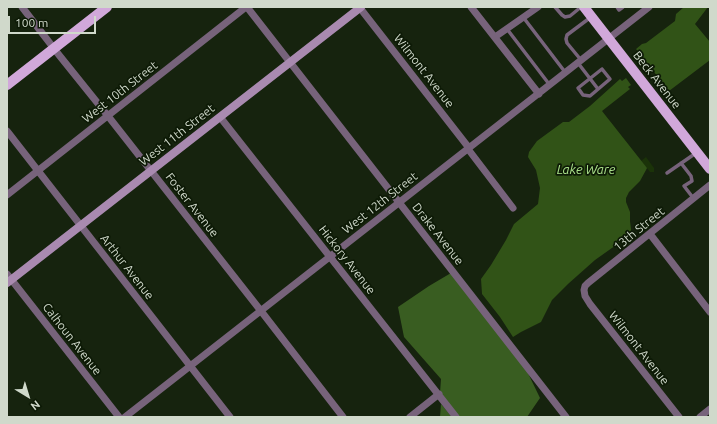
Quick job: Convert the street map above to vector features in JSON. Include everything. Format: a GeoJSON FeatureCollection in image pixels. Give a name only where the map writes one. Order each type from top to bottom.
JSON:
{"type":"FeatureCollection","features":[{"type":"Feature","properties":{"kind":"main road"},"geometry":{"type":"LineString","coordinates":[[7,85],[107,7]]}},
{"type":"Feature","properties":{"kind":"main road","name":"West 11th Street"},"geometry":{"type":"LineString","coordinates":[[8,279],[81,225],[361,7]]}},
{"type":"Feature","properties":{"kind":"main road","name":"Beck Avenue"},"geometry":{"type":"LineString","coordinates":[[580,8],[591,16],[710,169]]}},
{"type":"Feature","properties":{"kind":"street","name":"Foster Avenue"},"geometry":{"type":"LineString","coordinates":[[22,7],[343,417]]}},
{"type":"Feature","properties":{"kind":"street","name":"Drake Avenue"},"geometry":{"type":"LineString","coordinates":[[246,7],[566,417]]}},
{"type":"Feature","properties":{"kind":"street","name":"West 10th Street"},"geometry":{"type":"LineString","coordinates":[[7,194],[246,7]]}},
{"type":"Feature","properties":{"kind":"street","name":"Wilmont Avenue"},"geometry":{"type":"LineString","coordinates":[[361,7],[513,208]]}},
{"type":"Feature","properties":{"kind":"street"},"geometry":{"type":"LineString","coordinates":[[471,7],[539,94]]}},
{"type":"Feature","properties":{"kind":"street"},"geometry":{"type":"LineString","coordinates":[[494,37],[538,7]]}},
{"type":"Feature","properties":{"kind":"street","name":"West 12th Street"},"geometry":{"type":"LineString","coordinates":[[125,417],[191,367],[330,256],[649,7]]}},
{"type":"Feature","properties":{"kind":"street","name":"Hickory Avenue"},"geometry":{"type":"LineString","coordinates":[[220,116],[456,417]]}},
{"type":"Feature","properties":{"kind":"street","name":"Arthur Avenue"},"geometry":{"type":"LineString","coordinates":[[7,131],[230,417]]}},
{"type":"Feature","properties":{"kind":"street","name":"13th Street"},"geometry":{"type":"LineString","coordinates":[[584,291],[584,287],[710,186]]}},
{"type":"Feature","properties":{"kind":"street"},"geometry":{"type":"LineString","coordinates":[[650,234],[710,312]]}},
{"type":"Feature","properties":{"kind":"street","name":"Calhoun Avenue"},"geometry":{"type":"LineString","coordinates":[[8,279],[119,417]]}},
{"type":"Feature","properties":{"kind":"street","name":"Wilmont Avenue"},"geometry":{"type":"LineString","coordinates":[[584,291],[590,304],[679,417]]}},
{"type":"Feature","properties":{"kind":"street"},"geometry":{"type":"LineString","coordinates":[[410,417],[439,394]]}},
{"type":"Feature","properties":{"kind":"street"},"geometry":{"type":"LineString","coordinates":[[700,417],[710,409]]}},
{"type":"Feature","properties":{"kind":"lane"},"geometry":{"type":"LineString","coordinates":[[555,7],[565,17],[570,16],[580,8]]}},
{"type":"Feature","properties":{"kind":"lane"},"geometry":{"type":"LineString","coordinates":[[572,7],[580,8]]}},
{"type":"Feature","properties":{"kind":"lane"},"geometry":{"type":"LineString","coordinates":[[617,7],[620,10],[623,7]]}},
{"type":"Feature","properties":{"kind":"lane"},"geometry":{"type":"LineString","coordinates":[[559,12],[563,9]]}},
{"type":"Feature","properties":{"kind":"lane"},"geometry":{"type":"LineString","coordinates":[[591,16],[567,35],[566,39],[589,78],[598,89]]}},
{"type":"Feature","properties":{"kind":"lane"},"geometry":{"type":"LineString","coordinates":[[523,17],[566,73]]}},
{"type":"Feature","properties":{"kind":"lane"},"geometry":{"type":"LineString","coordinates":[[507,29],[550,85]]}},
{"type":"Feature","properties":{"kind":"lane"},"geometry":{"type":"LineString","coordinates":[[602,69],[610,79],[598,89],[590,96],[583,95],[578,88],[602,69]]}},
{"type":"Feature","properties":{"kind":"lane"},"geometry":{"type":"LineString","coordinates":[[667,173],[697,152]]}},
{"type":"Feature","properties":{"kind":"lane"},"geometry":{"type":"LineString","coordinates":[[680,163],[691,176],[692,181],[684,186],[694,199]]}},
{"type":"Feature","properties":{"kind":"shaded area"},"geometry":{"type":"Polygon","coordinates":[[[646,157],[654,168],[654,172],[650,172],[641,161],[646,157]]]}},
{"type":"Feature","properties":{"kind":"shaded area"},"geometry":{"type":"Polygon","coordinates":[[[451,273],[526,369],[540,398],[527,417],[458,417],[440,393],[441,379],[404,337],[398,307],[451,273]]]}},
{"type":"Feature","properties":{"kind":"shaded area"},"geometry":{"type":"Polygon","coordinates":[[[441,404],[452,417],[440,417],[441,404]]]}},
{"type":"Feature","properties":{"kind":"water"},"geometry":{"type":"Polygon","coordinates":[[[684,7],[708,7],[695,24],[710,42],[710,60],[669,91],[636,49],[675,21],[676,14],[684,7]]]}},
{"type":"Feature","properties":{"kind":"water","name":"Lake Ware"},"geometry":{"type":"Polygon","coordinates":[[[626,78],[631,85],[628,87],[630,89],[602,111],[647,168],[640,181],[629,192],[626,198],[630,212],[631,232],[619,243],[595,260],[552,300],[541,322],[513,337],[482,294],[481,279],[506,240],[514,224],[538,204],[540,188],[536,170],[528,157],[529,152],[537,141],[563,122],[569,122],[590,106],[620,79],[622,81],[626,78]]]}}]}
